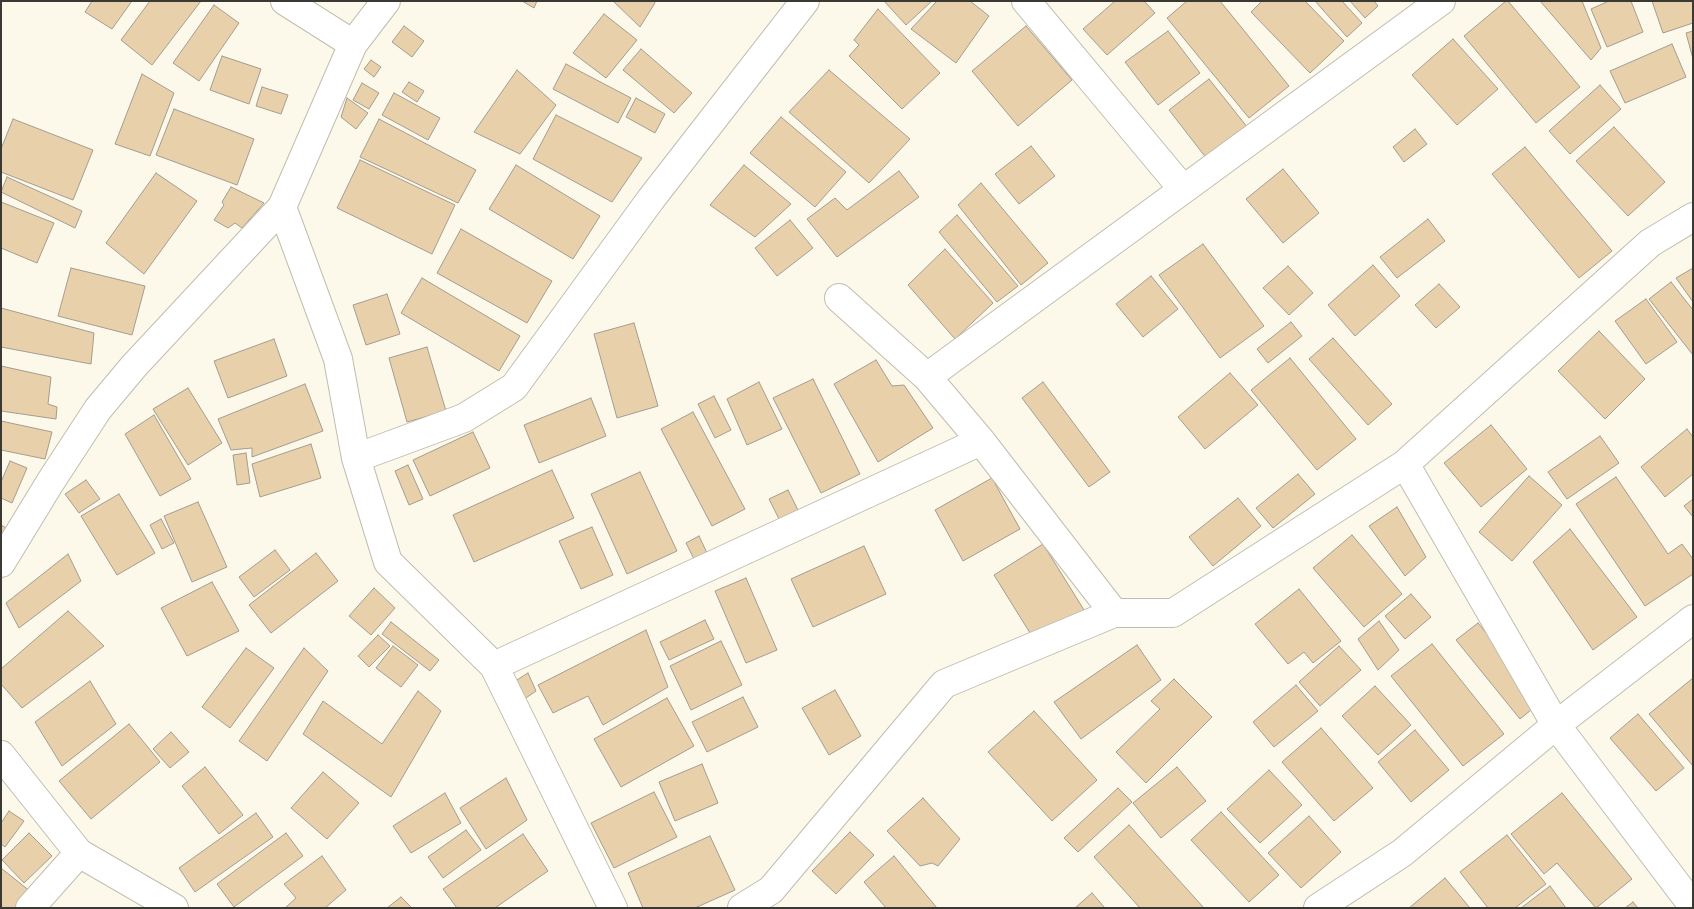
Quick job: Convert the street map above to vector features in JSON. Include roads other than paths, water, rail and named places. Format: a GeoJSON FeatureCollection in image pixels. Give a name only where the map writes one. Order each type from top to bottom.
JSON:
{"type":"FeatureCollection","features":[{"type":"Feature","properties":{"kind":"street"},"geometry":{"type":"LineString","coordinates":[[284,1],[353,44]]}},
{"type":"Feature","properties":{"kind":"street"},"geometry":{"type":"LineString","coordinates":[[1,563],[98,409],[134,366],[282,207],[353,44],[386,1]]}},
{"type":"Feature","properties":{"kind":"street"},"geometry":{"type":"LineString","coordinates":[[356,458],[464,418],[514,388],[651,199],[805,1]]}},
{"type":"Feature","properties":{"kind":"street"},"geometry":{"type":"LineString","coordinates":[[1026,1],[1182,188]]}},
{"type":"Feature","properties":{"kind":"street"},"geometry":{"type":"LineString","coordinates":[[927,377],[1182,188],[1441,1]]}},
{"type":"Feature","properties":{"kind":"street"},"geometry":{"type":"LineString","coordinates":[[282,207],[338,359],[356,458],[388,562],[494,666],[613,908]]}},
{"type":"Feature","properties":{"kind":"street"},"geometry":{"type":"LineString","coordinates":[[742,908],[771,890],[944,684],[1114,613],[1173,613],[1404,464],[1650,243],[1693,217]]}},
{"type":"Feature","properties":{"kind":"street"},"geometry":{"type":"LineString","coordinates":[[839,298],[927,377],[981,441],[1114,613]]}},
{"type":"Feature","properties":{"kind":"street"},"geometry":{"type":"LineString","coordinates":[[494,666],[981,441]]}},
{"type":"Feature","properties":{"kind":"street"},"geometry":{"type":"LineString","coordinates":[[1404,464],[1556,725],[1693,906]]}},
{"type":"Feature","properties":{"kind":"street"},"geometry":{"type":"LineString","coordinates":[[1318,908],[1402,853],[1556,725],[1693,619]]}},
{"type":"Feature","properties":{"kind":"street"},"geometry":{"type":"LineString","coordinates":[[1,755],[79,853],[174,908]]}},
{"type":"Feature","properties":{"kind":"street"},"geometry":{"type":"LineString","coordinates":[[30,908],[79,853]]}}]}
